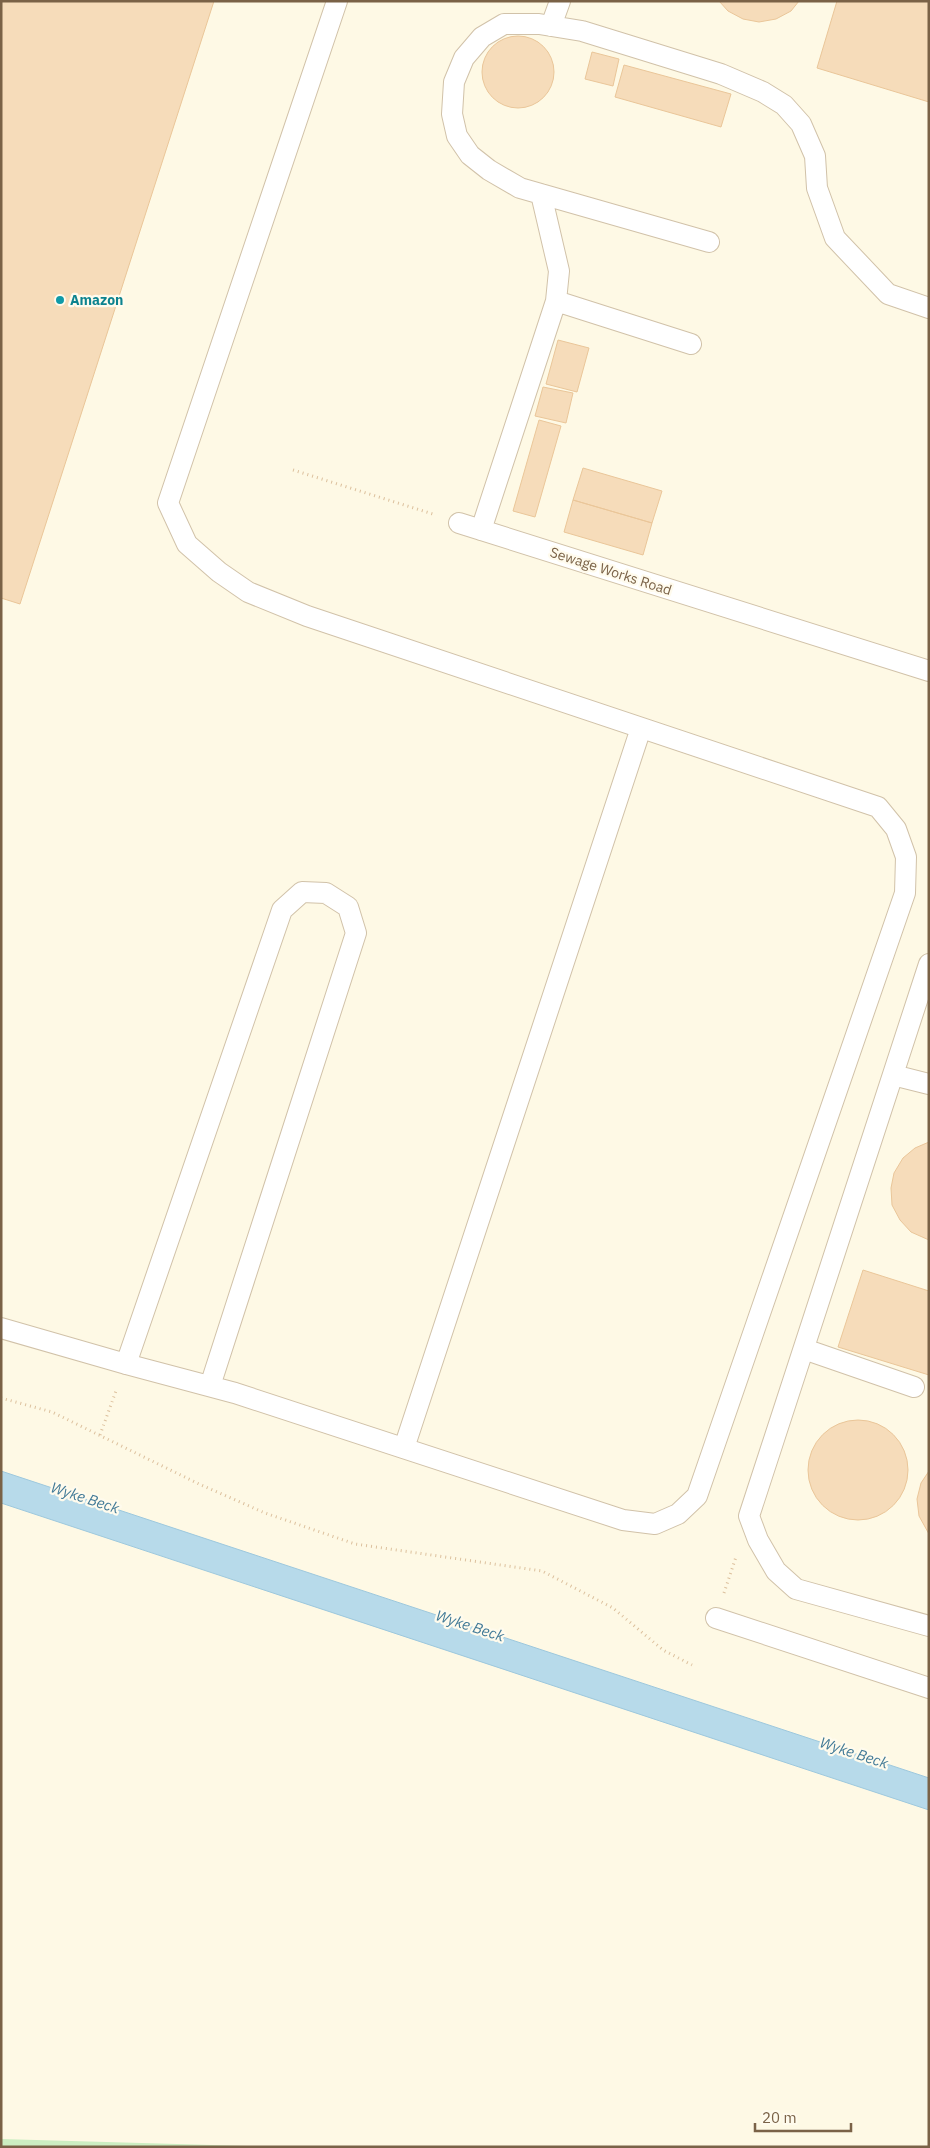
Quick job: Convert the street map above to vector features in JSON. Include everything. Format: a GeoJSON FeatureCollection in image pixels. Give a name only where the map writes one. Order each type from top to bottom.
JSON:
{"type":"FeatureCollection","features":[{"type":"Feature","properties":{"kind":"lane"},"geometry":{"type":"LineString","coordinates":[[1,1328],[235,1393],[623,1520],[655,1524],[678,1514],[696,1496],[905,893],[906,857],[896,829],[878,807],[307,616],[248,592],[219,572],[188,544],[168,503],[337,1]]}},
{"type":"Feature","properties":{"kind":"lane"},"geometry":{"type":"LineString","coordinates":[[551,26],[560,1]]}},
{"type":"Feature","properties":{"kind":"lane"},"geometry":{"type":"LineString","coordinates":[[709,242],[520,188],[489,170],[470,155],[457,136],[452,114],[454,82],[464,58],[482,37],[504,24],[539,24],[582,31],[721,74],[764,92],[784,105],[801,124],[816,156],[817,188],[835,238],[888,294],[929,308]]}},
{"type":"Feature","properties":{"kind":"lane"},"geometry":{"type":"LineString","coordinates":[[480,530],[556,301],[559,271],[541,194]]}},
{"type":"Feature","properties":{"kind":"lane"},"geometry":{"type":"LineString","coordinates":[[556,301],[691,344]]}},
{"type":"Feature","properties":{"kind":"lane","name":"Sewage Works Road"},"geometry":{"type":"LineString","coordinates":[[459,522],[929,672]]}},
{"type":"Feature","properties":{"kind":"lane"},"geometry":{"type":"LineString","coordinates":[[404,1448],[641,728]]}},
{"type":"Feature","properties":{"kind":"lane"},"geometry":{"type":"LineString","coordinates":[[126,1364],[282,910],[302,892],[326,893],[348,907],[356,934],[210,1386]]}},
{"type":"Feature","properties":{"kind":"lane"},"geometry":{"type":"LineString","coordinates":[[929,964],[749,1516],[758,1540],[776,1570],[796,1589],[929,1626]]}},
{"type":"Feature","properties":{"kind":"lane"},"geometry":{"type":"LineString","coordinates":[[892,1075],[929,1084]]}},
{"type":"Feature","properties":{"kind":"lane"},"geometry":{"type":"LineString","coordinates":[[804,1348],[914,1387]]}},
{"type":"Feature","properties":{"kind":"lane"},"geometry":{"type":"LineString","coordinates":[[716,1618],[929,1688]]}},
{"type":"Feature","properties":{"kind":"path"},"geometry":{"type":"LineString","coordinates":[[294,470],[459,522]]}},
{"type":"Feature","properties":{"kind":"path"},"geometry":{"type":"LineString","coordinates":[[100,1435],[126,1364]]}},
{"type":"Feature","properties":{"kind":"path"},"geometry":{"type":"LineString","coordinates":[[1,1398],[52,1412],[199,1484],[265,1513],[354,1544],[542,1571],[614,1608],[663,1650],[692,1665]]}},
{"type":"Feature","properties":{"kind":"path"},"geometry":{"type":"LineString","coordinates":[[716,1618],[749,1516]]}},
{"type":"Feature","properties":{"kind":"green space"},"geometry":{"type":"Polygon","coordinates":[[[1,2139],[287,2147],[1,2147],[1,2139]]]}},
{"type":"Feature","properties":{"kind":"water"},"geometry":{"type":"Polygon","coordinates":[[[1,1471],[929,1778],[929,1810],[1,1503],[1,1471]]]}},
{"type":"Feature","properties":{"kind":"building","name":"Amazon"},"geometry":{"type":"Polygon","coordinates":[[[1,1],[214,1],[20,604],[1,598],[1,1]]]}},
{"type":"Feature","properties":{"kind":"building"},"geometry":{"type":"Polygon","coordinates":[[[719,1],[799,1],[791,11],[776,19],[759,22],[743,19],[728,11],[719,1]]]}},
{"type":"Feature","properties":{"kind":"building"},"geometry":{"type":"Polygon","coordinates":[[[837,1],[929,1],[929,102],[817,68],[837,1]]]}},
{"type":"Feature","properties":{"kind":"building"},"geometry":{"type":"Polygon","coordinates":[[[525,36],[544,46],[552,58],[554,72],[552,86],[544,98],[532,106],[511,108],[492,98],[484,86],[482,65],[492,46],[504,38],[525,36]]]}},
{"type":"Feature","properties":{"kind":"building"},"geometry":{"type":"Polygon","coordinates":[[[592,52],[619,59],[613,86],[585,79],[592,52]]]}},
{"type":"Feature","properties":{"kind":"building"},"geometry":{"type":"Polygon","coordinates":[[[624,65],[731,94],[721,127],[615,97],[624,65]]]}},
{"type":"Feature","properties":{"kind":"building"},"geometry":{"type":"Polygon","coordinates":[[[558,340],[589,348],[577,392],[546,384],[558,340]]]}},
{"type":"Feature","properties":{"kind":"building"},"geometry":{"type":"Polygon","coordinates":[[[543,387],[573,393],[566,423],[535,416],[543,387]]]}},
{"type":"Feature","properties":{"kind":"building"},"geometry":{"type":"Polygon","coordinates":[[[539,420],[561,426],[535,517],[513,511],[539,420]]]}},
{"type":"Feature","properties":{"kind":"building"},"geometry":{"type":"Polygon","coordinates":[[[583,468],[662,491],[652,523],[573,500],[583,468]]]}},
{"type":"Feature","properties":{"kind":"building"},"geometry":{"type":"Polygon","coordinates":[[[573,500],[652,523],[643,555],[564,532],[573,500]]]}},
{"type":"Feature","properties":{"kind":"building"},"geometry":{"type":"Polygon","coordinates":[[[929,1142],[929,1240],[911,1232],[900,1220],[892,1205],[891,1188],[894,1173],[903,1158],[915,1148],[929,1142]]]}},
{"type":"Feature","properties":{"kind":"building"},"geometry":{"type":"Polygon","coordinates":[[[863,1270],[929,1291],[929,1375],[838,1347],[863,1270]]]}},
{"type":"Feature","properties":{"kind":"building"},"geometry":{"type":"Polygon","coordinates":[[[858,1420],[868,1421],[886,1428],[900,1442],[907,1460],[907,1480],[900,1498],[886,1512],[868,1519],[858,1520],[848,1519],[830,1512],[816,1498],[809,1480],[808,1470],[809,1460],[816,1442],[830,1428],[848,1421],[858,1420]]]}},
{"type":"Feature","properties":{"kind":"building"},"geometry":{"type":"Polygon","coordinates":[[[929,1471],[929,1534],[919,1516],[917,1499],[921,1483],[929,1471]]]}},
{"type":"Feature","properties":{"kind":"place","name":"Amazon"},"geometry":{"type":"Point","coordinates":[60,300]}},
{"type":"Feature","properties":{"kind":"water label","name":"Wyke Beck"},"geometry":{"type":"Point","coordinates":[85,1498]}},
{"type":"Feature","properties":{"kind":"water label","name":"Wyke Beck"},"geometry":{"type":"Point","coordinates":[470,1626]}},
{"type":"Feature","properties":{"kind":"water label","name":"Wyke Beck"},"geometry":{"type":"Point","coordinates":[854,1753]}}]}
